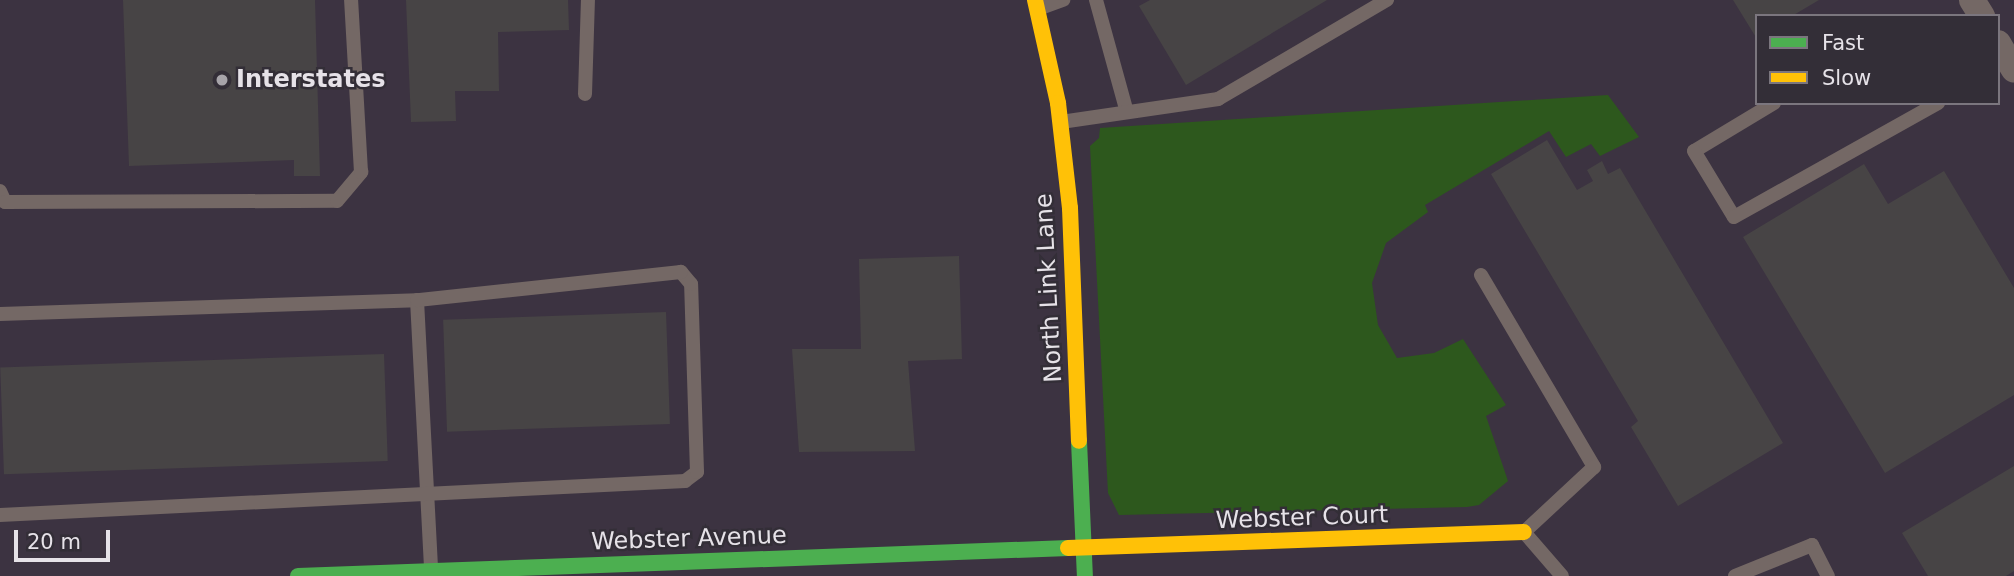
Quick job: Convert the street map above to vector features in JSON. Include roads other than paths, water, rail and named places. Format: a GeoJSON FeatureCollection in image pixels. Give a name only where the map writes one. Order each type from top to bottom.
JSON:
{"type":"FeatureCollection","features":[{"type":"Feature","properties":{"kind":"street","name":"North Link Lane"},"geometry":{"type":"LineString","coordinates":[[1036,5],[1060,122],[1070,208],[1085,576]]}},
{"type":"Feature","properties":{"kind":"street","name":"Webster Court"},"geometry":{"type":"LineString","coordinates":[[1083,548],[1524,532]]}},
{"type":"Feature","properties":{"kind":"street","name":"Webster Avenue"},"geometry":{"type":"LineString","coordinates":[[298,576],[1083,548]]}},
{"type":"Feature","properties":{"kind":"lane"},"geometry":{"type":"LineString","coordinates":[[0,191],[5,202],[337,201],[361,172],[351,0]]}},
{"type":"Feature","properties":{"kind":"lane"},"geometry":{"type":"LineString","coordinates":[[585,94],[588,0]]}},
{"type":"Feature","properties":{"kind":"lane"},"geometry":{"type":"LineString","coordinates":[[1036,5],[1063,0]]}},
{"type":"Feature","properties":{"kind":"lane"},"geometry":{"type":"LineString","coordinates":[[1096,0],[1126,109]]}},
{"type":"Feature","properties":{"kind":"lane"},"geometry":{"type":"LineString","coordinates":[[1060,122],[1126,109],[1173,109],[1218,99],[1387,0]]}},
{"type":"Feature","properties":{"kind":"lane"},"geometry":{"type":"LineString","coordinates":[[1771,105],[1694,151],[1734,217],[1935,105]]}},
{"type":"Feature","properties":{"kind":"lane"},"geometry":{"type":"LineString","coordinates":[[0,314],[417,300],[681,272],[691,284],[697,472],[685,481],[0,515]]}},
{"type":"Feature","properties":{"kind":"lane"},"geometry":{"type":"LineString","coordinates":[[1481,275],[1594,467],[1524,532],[1562,576]]}},
{"type":"Feature","properties":{"kind":"lane"},"geometry":{"type":"LineString","coordinates":[[417,300],[431,571]]}},
{"type":"Feature","properties":{"kind":"lane"},"geometry":{"type":"LineString","coordinates":[[1735,576],[1812,545],[1828,576]]}},
{"type":"Feature","properties":{"kind":"lane"},"geometry":{"type":"LineString","coordinates":[[885,555],[885,576]]}},
{"type":"Feature","properties":{"kind":"place","name":"Interstates"},"geometry":{"type":"Point","coordinates":[222,80]}}]}
